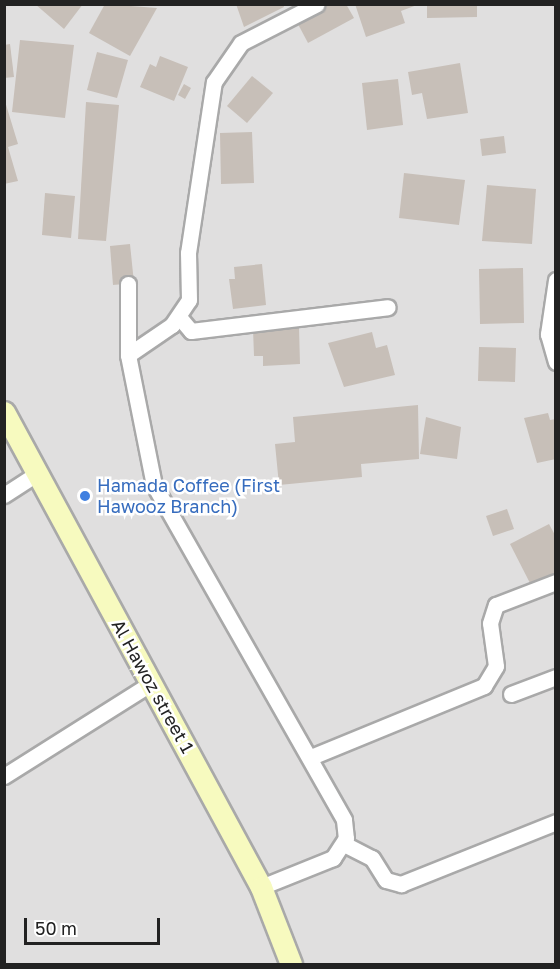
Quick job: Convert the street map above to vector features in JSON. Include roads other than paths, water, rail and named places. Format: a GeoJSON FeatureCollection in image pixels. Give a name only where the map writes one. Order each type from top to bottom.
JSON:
{"type":"FeatureCollection","features":[{"type":"Feature","properties":{"kind":"main road","name":"Al Hawoz street 1"},"geometry":{"type":"LineString","coordinates":[[4,412],[36,474],[153,682],[261,887],[291,964]]}},
{"type":"Feature","properties":{"kind":"street"},"geometry":{"type":"LineString","coordinates":[[128,355],[180,318],[191,290],[188,253],[214,82],[241,43],[318,4]]}},
{"type":"Feature","properties":{"kind":"street"},"geometry":{"type":"LineString","coordinates":[[555,280],[548,333],[555,362]]}},
{"type":"Feature","properties":{"kind":"street"},"geometry":{"type":"LineString","coordinates":[[128,284],[128,355],[154,485],[205,582],[311,757],[344,820],[344,844],[328,862],[261,887]]}},
{"type":"Feature","properties":{"kind":"street"},"geometry":{"type":"LineString","coordinates":[[180,318],[191,331],[388,307]]}},
{"type":"Feature","properties":{"kind":"street"},"geometry":{"type":"LineString","coordinates":[[4,495],[36,474]]}},
{"type":"Feature","properties":{"kind":"street"},"geometry":{"type":"LineString","coordinates":[[311,757],[484,686],[496,666],[490,623],[496,605],[555,582]]}},
{"type":"Feature","properties":{"kind":"street"},"geometry":{"type":"LineString","coordinates":[[511,694],[555,677]]}},
{"type":"Feature","properties":{"kind":"street"},"geometry":{"type":"LineString","coordinates":[[4,776],[153,682]]}},
{"type":"Feature","properties":{"kind":"street"},"geometry":{"type":"LineString","coordinates":[[344,844],[372,858],[386,880],[401,884],[555,822]]}},
{"type":"Feature","properties":{"kind":"place","name":"Hamada Coffee (First Hawooz Branch)"},"geometry":{"type":"Point","coordinates":[85,496]}}]}
